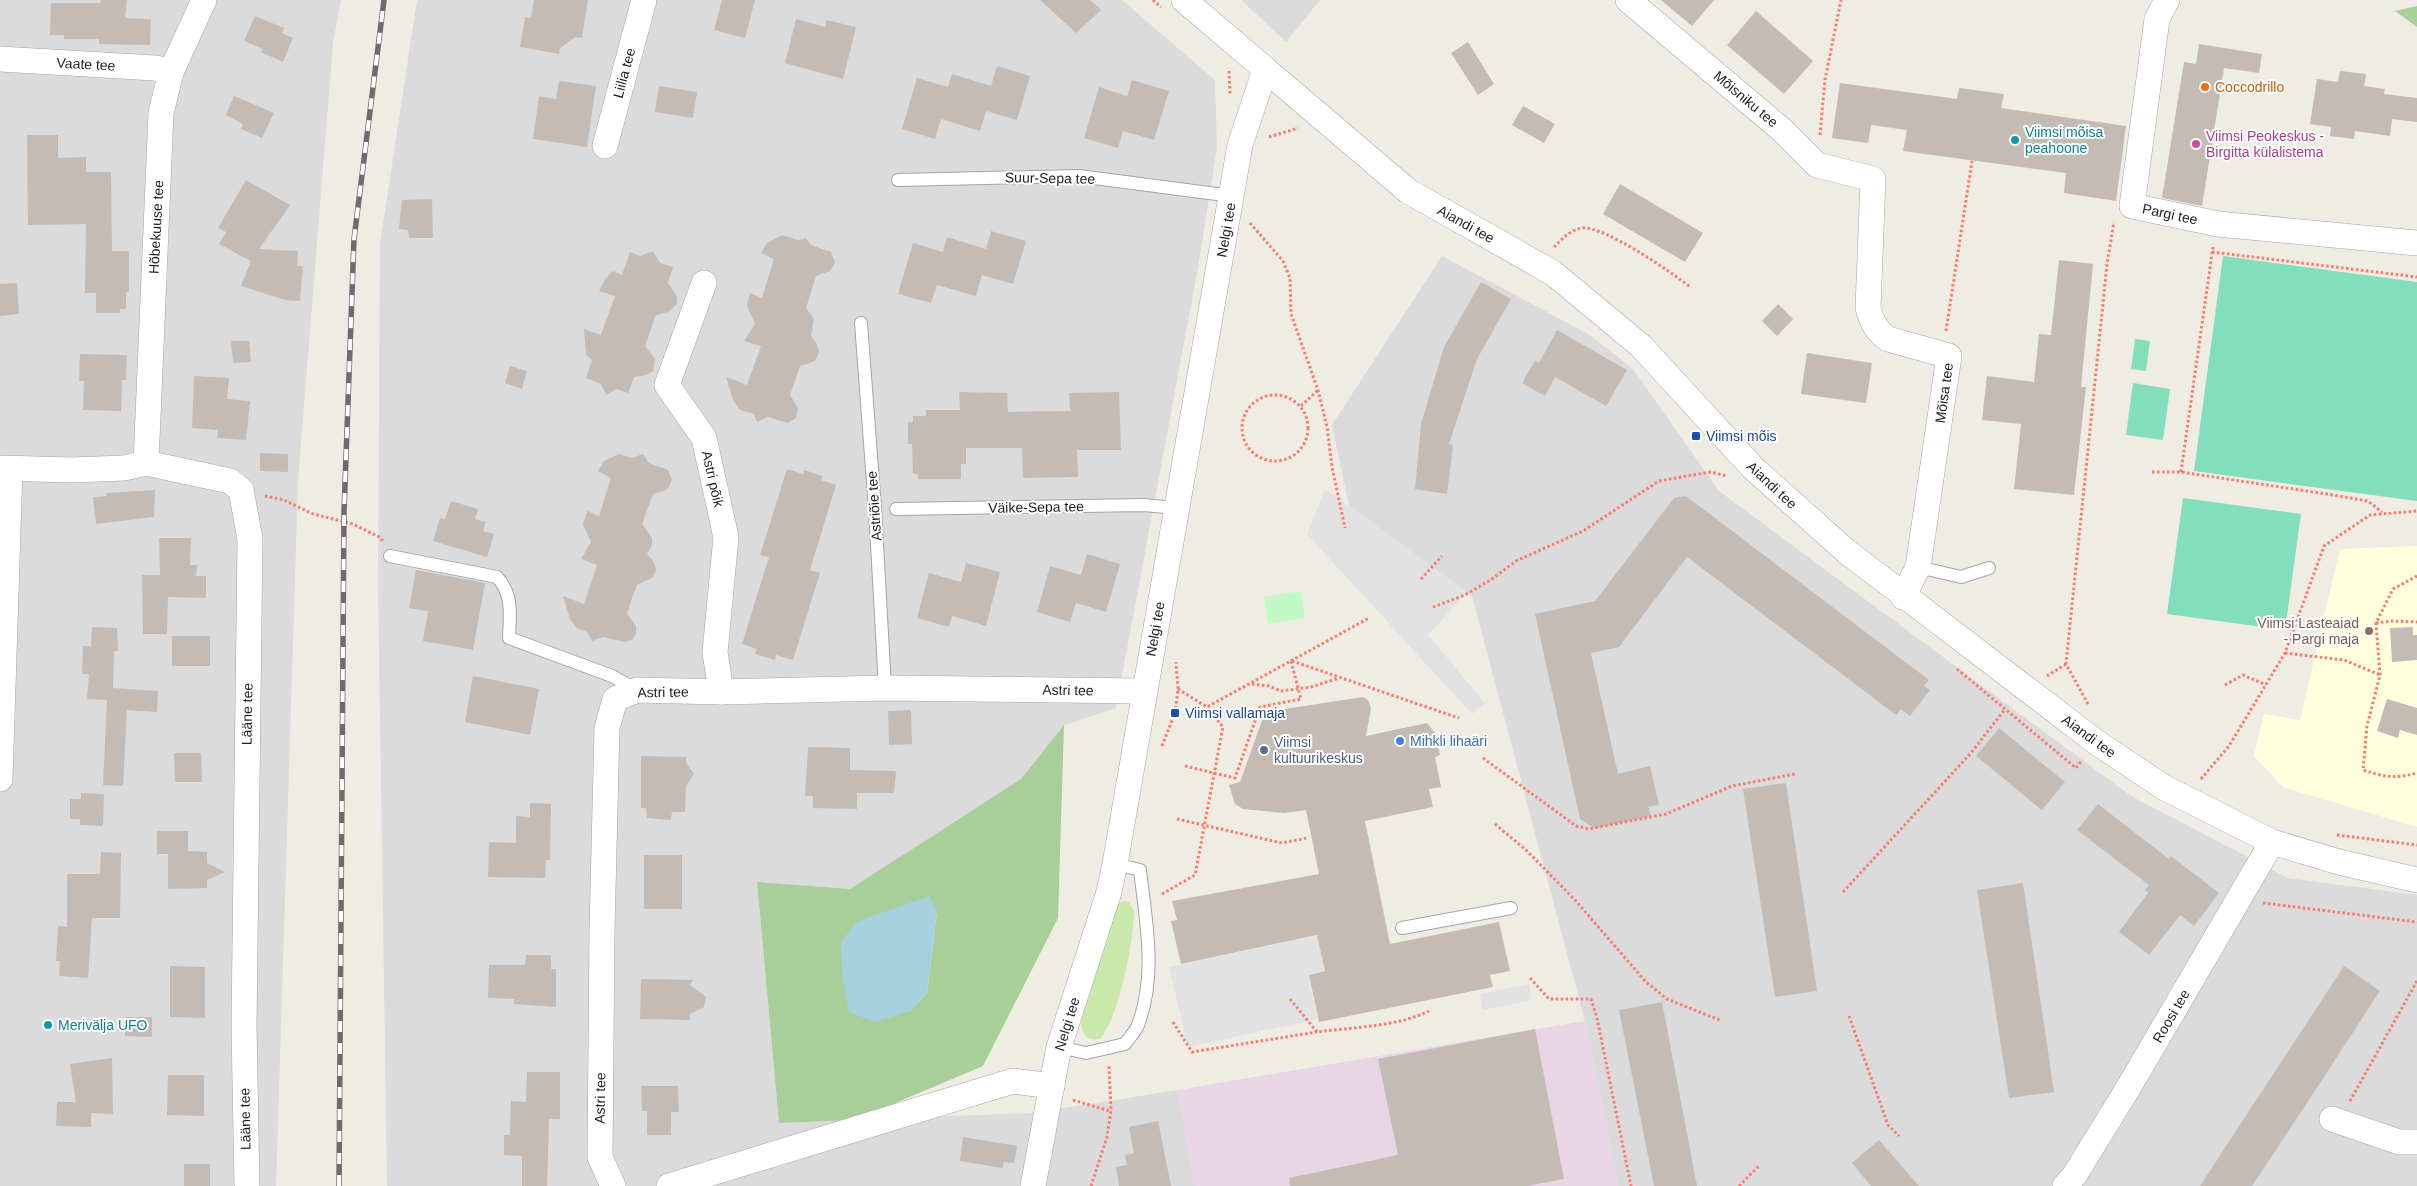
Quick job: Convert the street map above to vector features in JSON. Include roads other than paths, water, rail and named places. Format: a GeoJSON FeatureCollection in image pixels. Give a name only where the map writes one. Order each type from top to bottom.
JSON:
{"type":"FeatureCollection","features":[{"type":"Feature","properties":{"kind":"street","name":"Hõbekuuse tee"},"geometry":{"type":"LineString","coordinates":[[146,463],[161,113],[171,72],[204,0]]}},
{"type":"Feature","properties":{"kind":"street","name":"Liilia tee"},"geometry":{"type":"LineString","coordinates":[[605,146],[644,0]]}},
{"type":"Feature","properties":{"kind":"street","name":"Mõisniku tee"},"geometry":{"type":"LineString","coordinates":[[1628,0],[1782,130],[1817,165],[1873,179]]}},
{"type":"Feature","properties":{"kind":"street","name":"Pargi tee"},"geometry":{"type":"LineString","coordinates":[[2167,0],[2156,19],[2132,206],[2176,217],[2218,224],[2417,243]]}},
{"type":"Feature","properties":{"kind":"street","name":"Aiandi tee"},"geometry":{"type":"LineString","coordinates":[[1175,6],[1265,70],[1408,191],[1553,273],[1641,346],[1752,468],[1846,552],[2096,742],[2165,788],[2272,842],[2339,862],[2417,880]]}},
{"type":"Feature","properties":{"kind":"street","name":"Vaate tee"},"geometry":{"type":"LineString","coordinates":[[0,59],[155,68],[171,72]]}},
{"type":"Feature","properties":{"kind":"street","name":"Nelgi tee"},"geometry":{"type":"LineString","coordinates":[[1033,1186],[1059,1047],[1109,892],[1115,864],[1175,508],[1240,145],[1265,70]]}},
{"type":"Feature","properties":{"kind":"street","name":"Mõisa tee"},"geometry":{"type":"LineString","coordinates":[[1873,179],[1868,308],[1872,323],[1880,334],[1888,339],[1949,356],[1918,567],[1903,597]]}},
{"type":"Feature","properties":{"kind":"street","name":"Astri põik"},"geometry":{"type":"LineString","coordinates":[[704,282],[667,384],[704,438],[726,537],[714,652],[720,692]]}},
{"type":"Feature","properties":{"kind":"street"},"geometry":{"type":"LineString","coordinates":[[0,779],[5,469],[124,468],[146,463]]}},
{"type":"Feature","properties":{"kind":"street","name":"Lääne tee"},"geometry":{"type":"LineString","coordinates":[[146,463],[230,480],[241,490],[250,539],[244,1028],[246,1186]]}},
{"type":"Feature","properties":{"kind":"street","name":"Astri tee"},"geometry":{"type":"LineString","coordinates":[[613,1186],[600,1157],[602,930],[607,728],[615,699],[637,690],[720,692],[885,688],[1144,691]]}},
{"type":"Feature","properties":{"kind":"street","name":"Roosi tee"},"geometry":{"type":"LineString","coordinates":[[2065,1186],[2074,1176],[2130,1085],[2272,842]]}},
{"type":"Feature","properties":{"kind":"street"},"geometry":{"type":"LineString","coordinates":[[669,1186],[1013,1081],[1052,1086]]}},
{"type":"Feature","properties":{"kind":"street"},"geometry":{"type":"LineString","coordinates":[[2335,1120],[2399,1142],[2417,1142]]}},
{"type":"Feature","properties":{"kind":"lane","name":"Suur-Sepa tee"},"geometry":{"type":"LineString","coordinates":[[898,180],[1079,176],[1232,196]]}},
{"type":"Feature","properties":{"kind":"lane","name":"Astriõie tee"},"geometry":{"type":"LineString","coordinates":[[861,323],[875,509],[885,688]]}},
{"type":"Feature","properties":{"kind":"lane","name":"Väike-Sepa tee"},"geometry":{"type":"LineString","coordinates":[[896,509],[1144,505],[1175,508]]}},
{"type":"Feature","properties":{"kind":"lane"},"geometry":{"type":"LineString","coordinates":[[390,556],[497,577],[505,586],[510,601],[509,638],[612,676],[637,690]]}},
{"type":"Feature","properties":{"kind":"lane"},"geometry":{"type":"LineString","coordinates":[[1918,567],[1961,577],[1988,568]]}},
{"type":"Feature","properties":{"kind":"lane"},"geometry":{"type":"LineString","coordinates":[[1059,1047],[1086,1053],[1125,1044],[1138,1027],[1146,992],[1150,955],[1140,870],[1115,864]]}},
{"type":"Feature","properties":{"kind":"lane"},"geometry":{"type":"LineString","coordinates":[[1402,928],[1511,908]]}},
{"type":"Feature","properties":{"kind":"water"},"geometry":{"type":"Polygon","coordinates":[[[929,896],[937,911],[927,993],[910,1011],[875,1022],[849,1012],[842,974],[841,942],[856,922],[929,896]]]}},
{"type":"Feature","properties":{"kind":"railway"},"geometry":{"type":"LineString","coordinates":[[339,1186],[344,512],[354,239],[384,0]]}},
{"type":"Feature","properties":{"kind":"place","name":"Coccodrillo"},"geometry":{"type":"Point","coordinates":[2205,87]}},
{"type":"Feature","properties":{"kind":"place","name":"Viimsi mõisa peahoone"},"geometry":{"type":"Point","coordinates":[2015,140]}},
{"type":"Feature","properties":{"kind":"place","name":"Viimsi Peokeskus - Birgitta külalistema"},"geometry":{"type":"Point","coordinates":[2196,144]}},
{"type":"Feature","properties":{"kind":"place","name":"Viimsi mõis"},"geometry":{"type":"Point","coordinates":[1696,436]}},
{"type":"Feature","properties":{"kind":"place","name":"Viimsi Lasteaiad - Pargi maja"},"geometry":{"type":"Point","coordinates":[2369,631]}},
{"type":"Feature","properties":{"kind":"place","name":"Viimsi vallamaja"},"geometry":{"type":"Point","coordinates":[1175,713]}},
{"type":"Feature","properties":{"kind":"place","name":"Mihkli lihaäri"},"geometry":{"type":"Point","coordinates":[1400,741]}},
{"type":"Feature","properties":{"kind":"place","name":"Viimsi kultuurikeskus"},"geometry":{"type":"Point","coordinates":[1264,750]}},
{"type":"Feature","properties":{"kind":"place","name":"Merivälja UFO"},"geometry":{"type":"Point","coordinates":[48,1025]}}]}
